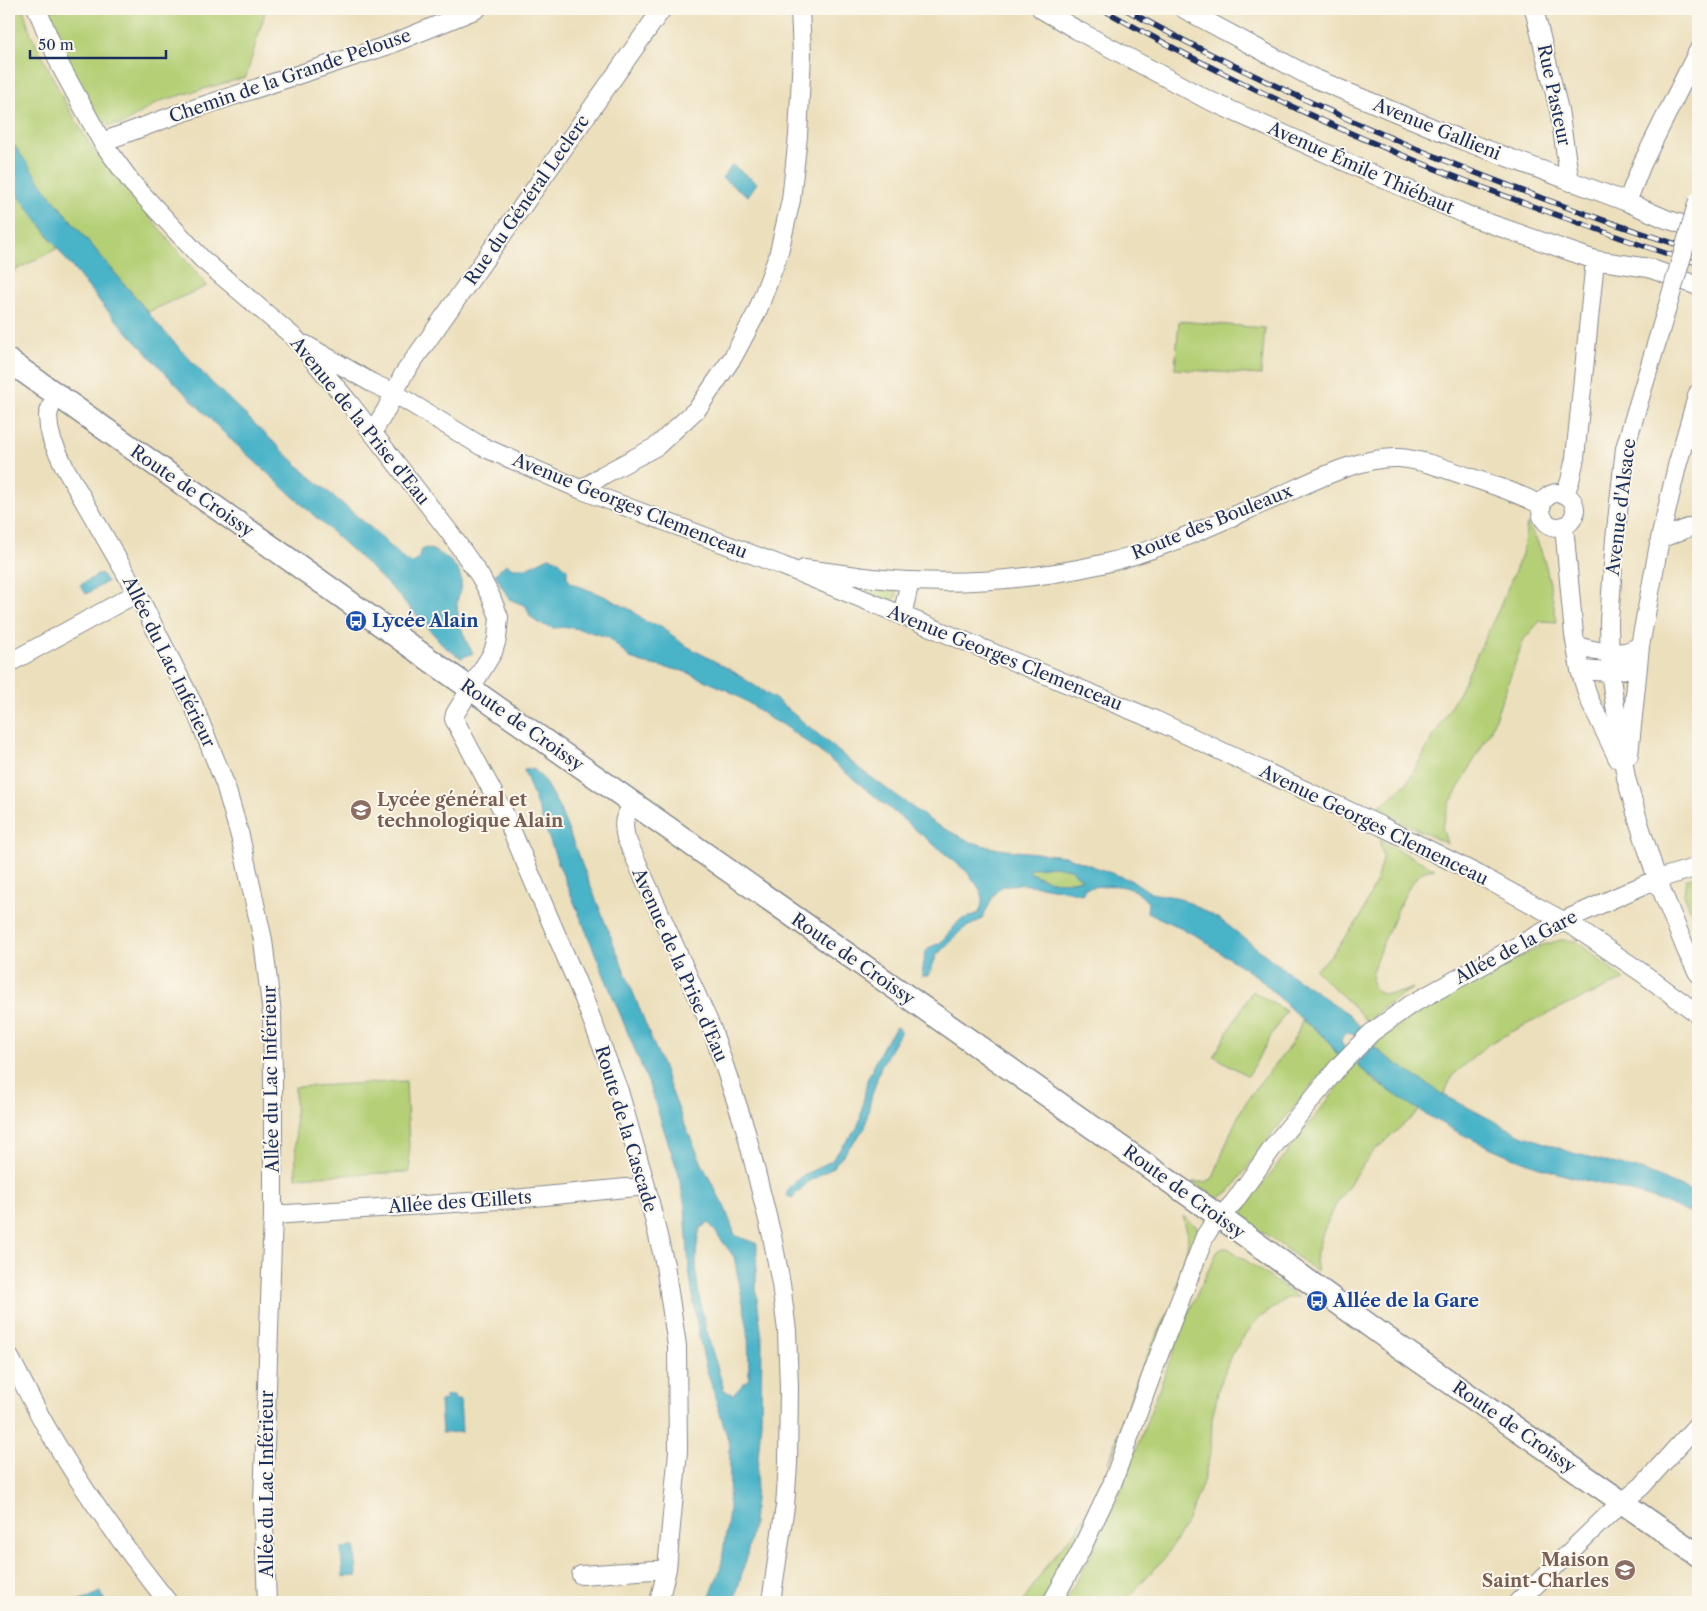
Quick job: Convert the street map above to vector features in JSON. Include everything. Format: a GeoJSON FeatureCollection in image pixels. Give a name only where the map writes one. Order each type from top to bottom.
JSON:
{"type":"FeatureCollection","features":[{"type":"Feature","properties":{"kind":"main road","name":"Route de Croissy"},"geometry":{"type":"LineString","coordinates":[[9,361],[420,654],[472,688],[1220,1217],[1388,1339],[1698,1555]]}},
{"type":"Feature","properties":{"kind":"street","name":"Avenue de la Prise d'Eau"},"geometry":{"type":"LineString","coordinates":[[36,9],[61,67],[102,142],[132,183],[202,259],[295,338],[351,405],[480,576],[491,597],[498,617],[497,639],[493,652],[472,688]]}},
{"type":"Feature","properties":{"kind":"street","name":"Chemin de la Grande Pelouse"},"geometry":{"type":"LineString","coordinates":[[102,142],[178,114],[386,46],[477,9]]}},
{"type":"Feature","properties":{"kind":"street","name":"Rue du Général Leclerc"},"geometry":{"type":"LineString","coordinates":[[372,433],[404,375],[662,9]]}},
{"type":"Feature","properties":{"kind":"street"},"geometry":{"type":"LineString","coordinates":[[582,490],[603,475],[657,446],[698,408],[734,357],[757,312],[778,256],[791,200],[798,136],[802,54],[800,9]]}},
{"type":"Feature","properties":{"kind":"street","name":"Avenue Émile Thiébaut"},"geometry":{"type":"LineString","coordinates":[[1041,9],[1206,99],[1474,218],[1595,260],[1649,268],[1698,286]]}},
{"type":"Feature","properties":{"kind":"street","name":"Avenue Gallieni"},"geometry":{"type":"LineString","coordinates":[[1184,9],[1309,76],[1464,141],[1627,202],[1666,219],[1698,229]]}},
{"type":"Feature","properties":{"kind":"street","name":"Rue Pasteur"},"geometry":{"type":"LineString","coordinates":[[1534,9],[1559,110],[1570,182]]}},
{"type":"Feature","properties":{"kind":"street"},"geometry":{"type":"LineString","coordinates":[[1627,202],[1642,164],[1698,51]]}},
{"type":"Feature","properties":{"kind":"street","name":"Avenue d'Alsace"},"geometry":{"type":"LineString","coordinates":[[1626,778],[1610,672],[1609,652],[1609,621],[1615,539],[1625,448],[1698,201]]}},
{"type":"Feature","properties":{"kind":"street"},"geometry":{"type":"LineString","coordinates":[[1565,494],[1575,458],[1595,260]]}},
{"type":"Feature","properties":{"kind":"street","name":"Avenue Georges Clemenceau"},"geometry":{"type":"LineString","coordinates":[[295,338],[372,383],[394,393],[481,446],[582,490],[783,566],[1155,720],[1381,826],[1563,921],[1641,972],[1698,1014]]}},
{"type":"Feature","properties":{"kind":"street"},"geometry":{"type":"LineString","coordinates":[[351,405],[358,393],[372,383]]}},
{"type":"Feature","properties":{"kind":"street","name":"Avenue d'Alsace"},"geometry":{"type":"LineString","coordinates":[[1626,778],[1640,646],[1660,539],[1677,466],[1698,393]]}},
{"type":"Feature","properties":{"kind":"street","name":"Allée du Lac Inférieur"},"geometry":{"type":"LineString","coordinates":[[59,396],[51,406],[48,415],[48,428],[52,440],[65,468],[137,593],[193,704],[227,793],[249,874],[263,940],[272,1014],[273,1215],[263,1502],[267,1602]]}},
{"type":"Feature","properties":{"kind":"street","name":"Route des Bouleaux"},"geometry":{"type":"LineString","coordinates":[[783,566],[910,581],[1016,578],[1060,572],[1102,564],[1170,543],[1333,472],[1373,460],[1398,458],[1432,464],[1518,493],[1541,505]]}},
{"type":"Feature","properties":{"kind":"street"},"geometry":{"type":"LineString","coordinates":[[1553,493],[1565,494],[1573,502],[1575,513],[1573,519],[1564,526],[1553,526],[1544,520],[1540,510],[1541,505],[1553,493]]}},
{"type":"Feature","properties":{"kind":"street"},"geometry":{"type":"LineString","coordinates":[[1660,539],[1698,524]]}},
{"type":"Feature","properties":{"kind":"street","name":"Avenue d'Alsace"},"geometry":{"type":"LineString","coordinates":[[1564,526],[1580,670],[1589,699],[1626,778],[1657,879],[1687,952],[1698,973]]}},
{"type":"Feature","properties":{"kind":"street"},"geometry":{"type":"LineString","coordinates":[[902,616],[910,581]]}},
{"type":"Feature","properties":{"kind":"street"},"geometry":{"type":"LineString","coordinates":[[9,663],[137,593]]}},
{"type":"Feature","properties":{"kind":"street"},"geometry":{"type":"LineString","coordinates":[[1576,645],[1588,650],[1609,652],[1624,652],[1640,646]]}},
{"type":"Feature","properties":{"kind":"street"},"geometry":{"type":"LineString","coordinates":[[1580,670],[1610,672],[1638,667]]}},
{"type":"Feature","properties":{"kind":"street","name":"Route de la Cascade"},"geometry":{"type":"LineString","coordinates":[[472,688],[455,714],[456,724],[505,815],[584,999],[619,1091],[646,1186],[665,1265],[677,1346],[678,1451],[667,1569],[659,1602]]}},
{"type":"Feature","properties":{"kind":"street","name":"Avenue de la Prise d'Eau"},"geometry":{"type":"LineString","coordinates":[[634,803],[625,817],[624,830],[626,838],[712,1029],[747,1137],[772,1236],[781,1284],[787,1340],[789,1388],[788,1464],[785,1506],[770,1602]]}},
{"type":"Feature","properties":{"kind":"street","name":"Allée de la Gare"},"geometry":{"type":"LineString","coordinates":[[1052,1602],[1080,1552],[1112,1484],[1160,1352],[1202,1245],[1211,1227],[1234,1202],[1276,1142],[1340,1065],[1371,1033],[1410,1005],[1563,921],[1657,879],[1698,867]]}},
{"type":"Feature","properties":{"kind":"street","name":"Allée des Œillets"},"geometry":{"type":"LineString","coordinates":[[273,1215],[514,1199],[646,1186]]}},
{"type":"Feature","properties":{"kind":"street"},"geometry":{"type":"LineString","coordinates":[[9,1356],[48,1430],[84,1488],[126,1548],[168,1602]]}},
{"type":"Feature","properties":{"kind":"street"},"geometry":{"type":"LineString","coordinates":[[1518,1602],[1622,1501],[1642,1486],[1698,1424]]}},
{"type":"Feature","properties":{"kind":"street"},"geometry":{"type":"LineString","coordinates":[[580,1575],[667,1569]]}},
{"type":"Feature","properties":{"kind":"green space"},"geometry":{"type":"Polygon","coordinates":[[[9,9],[23,9],[31,34],[64,100],[90,145],[207,286],[148,312],[36,179],[9,138],[9,9]]]}},
{"type":"Feature","properties":{"kind":"green space"},"geometry":{"type":"Polygon","coordinates":[[[45,9],[266,9],[246,77],[160,101],[123,124],[109,126],[90,103],[81,88],[63,54],[45,9]]]}},
{"type":"Feature","properties":{"kind":"green space"},"geometry":{"type":"Polygon","coordinates":[[[9,182],[58,248],[16,270],[9,277],[9,182]]]}},
{"type":"Feature","properties":{"kind":"green space"},"geometry":{"type":"Polygon","coordinates":[[[1179,321],[1265,328],[1261,375],[1175,369],[1179,321]]]}},
{"type":"Feature","properties":{"kind":"green space"},"geometry":{"type":"Polygon","coordinates":[[[1527,524],[1534,535],[1543,558],[1557,622],[1540,621],[1524,639],[1490,732],[1450,803],[1442,826],[1447,844],[1376,809],[1407,783],[1459,692],[1498,611],[1522,554],[1527,524]]]}},
{"type":"Feature","properties":{"kind":"green space"},"geometry":{"type":"Polygon","coordinates":[[[852,584],[895,588],[897,595],[895,599],[890,601],[852,584]]]}},
{"type":"Feature","properties":{"kind":"green space"},"geometry":{"type":"Polygon","coordinates":[[[1379,840],[1435,869],[1423,872],[1416,878],[1403,898],[1374,967],[1372,978],[1374,988],[1380,993],[1393,994],[1413,988],[1384,1007],[1367,1022],[1315,970],[1331,955],[1360,918],[1376,882],[1383,855],[1379,840]]]}},
{"type":"Feature","properties":{"kind":"green space"},"geometry":{"type":"Polygon","coordinates":[[[1054,866],[1071,869],[1082,879],[1055,882],[1029,872],[1031,868],[1054,866]]]}},
{"type":"Feature","properties":{"kind":"green space"},"geometry":{"type":"Polygon","coordinates":[[[1698,875],[1698,929],[1684,894],[1686,879],[1698,875]]]}},
{"type":"Feature","properties":{"kind":"green space"},"geometry":{"type":"Polygon","coordinates":[[[1561,940],[1576,941],[1624,980],[1553,1011],[1490,1043],[1452,1076],[1444,1095],[1386,1057],[1373,1046],[1412,1016],[1433,1003],[1543,945],[1561,940]]]}},
{"type":"Feature","properties":{"kind":"green space"},"geometry":{"type":"Polygon","coordinates":[[[1252,991],[1286,1011],[1248,1076],[1214,1056],[1252,991]]]}},
{"type":"Feature","properties":{"kind":"green space"},"geometry":{"type":"Polygon","coordinates":[[[1302,1020],[1325,1037],[1339,1057],[1331,1062],[1271,1135],[1230,1191],[1218,1198],[1192,1182],[1206,1182],[1213,1178],[1229,1136],[1244,1106],[1257,1086],[1287,1050],[1302,1020]]]}},
{"type":"Feature","properties":{"kind":"green space"},"geometry":{"type":"Polygon","coordinates":[[[1356,1064],[1377,1083],[1420,1110],[1374,1151],[1358,1171],[1332,1211],[1322,1235],[1315,1260],[1317,1271],[1247,1221],[1243,1214],[1246,1205],[1356,1064]]]}},
{"type":"Feature","properties":{"kind":"green space"},"geometry":{"type":"Polygon","coordinates":[[[406,1081],[410,1172],[296,1177],[295,1087],[406,1081]]]}},
{"type":"Feature","properties":{"kind":"green space"},"geometry":{"type":"Polygon","coordinates":[[[1183,1216],[1197,1227],[1200,1233],[1176,1290],[1187,1248],[1188,1237],[1183,1216]]]}},
{"type":"Feature","properties":{"kind":"green space"},"geometry":{"type":"Polygon","coordinates":[[[1223,1247],[1228,1248],[1298,1297],[1287,1298],[1257,1320],[1231,1355],[1220,1384],[1212,1418],[1211,1451],[1202,1485],[1187,1522],[1163,1561],[1147,1576],[1125,1602],[1064,1602],[1089,1559],[1117,1500],[1188,1313],[1218,1250],[1223,1247]]]}},
{"type":"Feature","properties":{"kind":"green space"},"geometry":{"type":"Polygon","coordinates":[[[1170,1310],[1109,1464],[1135,1385],[1151,1347],[1170,1310]]]}},
{"type":"Feature","properties":{"kind":"green space"},"geometry":{"type":"Polygon","coordinates":[[[1093,1503],[1043,1602],[1023,1602],[1047,1565],[1076,1530],[1093,1503]]]}},
{"type":"Feature","properties":{"kind":"water"},"geometry":{"type":"Polygon","coordinates":[[[9,138],[49,194],[160,327],[211,382],[306,473],[371,528],[406,561],[412,563],[416,561],[420,551],[426,548],[439,553],[451,561],[461,579],[457,602],[460,624],[473,653],[461,658],[445,647],[367,564],[227,436],[105,308],[67,261],[9,182],[9,138]]]}},
{"type":"Feature","properties":{"kind":"water"},"geometry":{"type":"Polygon","coordinates":[[[732,165],[757,183],[748,196],[722,178],[732,165]]]}},
{"type":"Feature","properties":{"kind":"water"},"geometry":{"type":"Polygon","coordinates":[[[549,557],[557,559],[567,569],[567,577],[571,583],[604,596],[633,611],[644,621],[661,626],[683,644],[731,670],[778,701],[861,770],[935,824],[971,842],[998,849],[1065,856],[1133,881],[1151,893],[1175,897],[1221,920],[1290,974],[1350,1015],[1363,1030],[1356,1037],[1349,1032],[1343,1036],[1341,1040],[1345,1050],[1339,1057],[1325,1037],[1302,1020],[1258,977],[1201,938],[1147,912],[1148,903],[1141,896],[1134,891],[1120,886],[1085,888],[1081,894],[1027,885],[1000,888],[994,894],[982,918],[978,922],[964,928],[937,954],[929,976],[922,976],[925,953],[930,947],[940,943],[960,920],[979,913],[982,896],[966,871],[823,754],[782,724],[772,720],[729,691],[683,671],[642,663],[630,658],[608,637],[569,627],[553,628],[538,623],[530,616],[526,606],[509,599],[495,574],[506,564],[513,568],[526,568],[549,557]],[[1054,866],[1031,868],[1029,872],[1055,882],[1082,879],[1071,869],[1054,866]]]}},
{"type":"Feature","properties":{"kind":"water"},"geometry":{"type":"Polygon","coordinates":[[[101,573],[107,582],[86,594],[80,585],[101,573]]]}},
{"type":"Feature","properties":{"kind":"water"},"geometry":{"type":"Polygon","coordinates":[[[534,769],[543,779],[559,807],[683,1121],[704,1168],[725,1208],[735,1235],[757,1244],[756,1290],[762,1338],[761,1421],[753,1524],[747,1555],[734,1602],[708,1602],[721,1567],[729,1512],[730,1446],[705,1364],[698,1331],[689,1270],[685,1206],[678,1172],[648,1082],[558,863],[524,770],[534,769]],[[709,1223],[700,1228],[696,1269],[702,1310],[724,1390],[733,1395],[749,1378],[748,1329],[734,1257],[709,1223]]]}},
{"type":"Feature","properties":{"kind":"water"},"geometry":{"type":"Polygon","coordinates":[[[896,1027],[900,1029],[900,1033],[881,1066],[871,1098],[865,1128],[833,1167],[807,1183],[792,1198],[787,1196],[787,1192],[800,1177],[831,1161],[857,1128],[867,1080],[883,1046],[896,1027]]]}},
{"type":"Feature","properties":{"kind":"water"},"geometry":{"type":"Polygon","coordinates":[[[1373,1046],[1386,1057],[1444,1095],[1519,1134],[1573,1153],[1644,1171],[1698,1194],[1698,1218],[1682,1209],[1647,1196],[1532,1165],[1451,1129],[1400,1098],[1356,1064],[1373,1046]]]}},
{"type":"Feature","properties":{"kind":"water"},"geometry":{"type":"Polygon","coordinates":[[[454,1395],[455,1399],[460,1399],[462,1432],[442,1433],[440,1401],[445,1400],[445,1396],[454,1395]]]}},
{"type":"Feature","properties":{"kind":"water"},"geometry":{"type":"Polygon","coordinates":[[[355,1547],[357,1576],[343,1577],[341,1548],[355,1547]]]}},
{"type":"Feature","properties":{"kind":"water"},"geometry":{"type":"Polygon","coordinates":[[[101,1592],[105,1602],[78,1602],[101,1592]]]}},
{"type":"Feature","properties":{"kind":"railway"},"geometry":{"type":"LineString","coordinates":[[1102,9],[1220,72],[1341,129],[1528,205],[1698,263]]}},
{"type":"Feature","properties":{"kind":"railway"},"geometry":{"type":"LineString","coordinates":[[1125,9],[1250,74],[1392,139],[1544,199],[1698,251]]}},
{"type":"Feature","properties":{"kind":"place","name":"Lycée Alain"},"geometry":{"type":"Point","coordinates":[356,621]}},
{"type":"Feature","properties":{"kind":"place","name":"Lycée général et technologique Alain"},"geometry":{"type":"Point","coordinates":[361,810]}},
{"type":"Feature","properties":{"kind":"place","name":"Allée de la Gare"},"geometry":{"type":"Point","coordinates":[1317,1301]}},
{"type":"Feature","properties":{"kind":"place","name":"Maison Saint-Charles"},"geometry":{"type":"Point","coordinates":[1625,1570]}}]}
